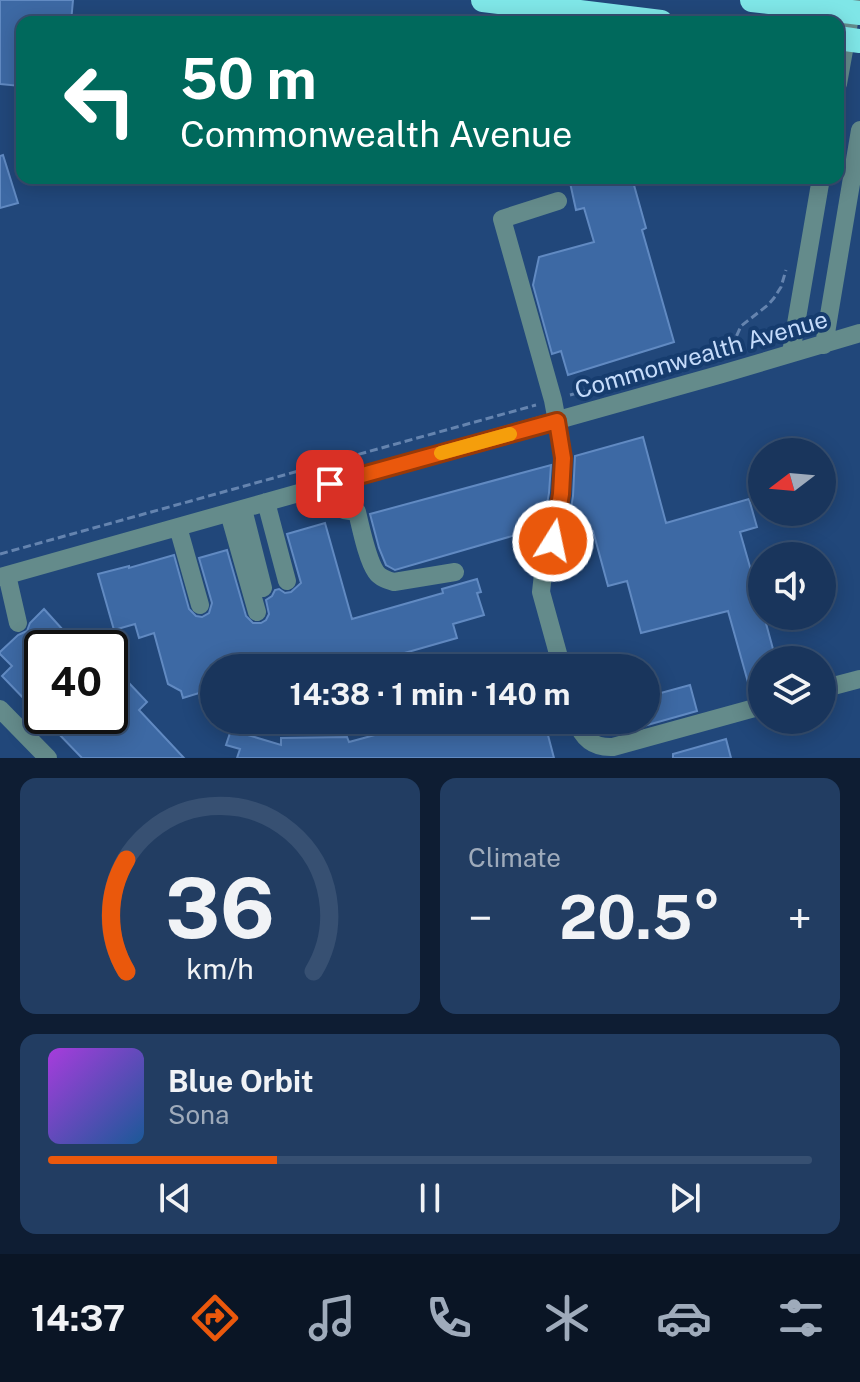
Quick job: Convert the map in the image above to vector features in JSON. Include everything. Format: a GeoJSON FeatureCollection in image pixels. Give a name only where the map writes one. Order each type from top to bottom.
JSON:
{"type":"FeatureCollection","features":[{"type":"Feature","properties":{"kind":"highway"},"geometry":{"type":"LineString","coordinates":[[483,0],[612,16]]}},
{"type":"Feature","properties":{"kind":"highway"},"geometry":{"type":"LineString","coordinates":[[752,0],[860,13]]}},
{"type":"Feature","properties":{"kind":"street"},"geometry":{"type":"LineString","coordinates":[[848,39],[853,0]]}},
{"type":"Feature","properties":{"kind":"street"},"geometry":{"type":"LineString","coordinates":[[824,345],[860,130]]}},
{"type":"Feature","properties":{"kind":"street"},"geometry":{"type":"LineString","coordinates":[[791,353],[820,184]]}},
{"type":"Feature","properties":{"kind":"street"},"geometry":{"type":"LineString","coordinates":[[558,201],[502,219],[553,400],[563,458],[561,494],[541,592],[558,654]]}},
{"type":"Feature","properties":{"kind":"street","name":"Commonwealth Avenue"},"geometry":{"type":"LineString","coordinates":[[4,576],[860,333]]}},
{"type":"Feature","properties":{"kind":"street"},"geometry":{"type":"LineString","coordinates":[[330,484],[337,506],[357,512],[375,571],[384,579],[394,582],[455,572]]}},
{"type":"Feature","properties":{"kind":"street"},"geometry":{"type":"LineString","coordinates":[[266,502],[287,581]]}},
{"type":"Feature","properties":{"kind":"street"},"geometry":{"type":"LineString","coordinates":[[236,511],[263,588]]}},
{"type":"Feature","properties":{"kind":"street"},"geometry":{"type":"LineString","coordinates":[[236,511],[257,612]]}},
{"type":"Feature","properties":{"kind":"street"},"geometry":{"type":"LineString","coordinates":[[178,527],[200,605]]}},
{"type":"Feature","properties":{"kind":"street"},"geometry":{"type":"LineString","coordinates":[[4,576],[18,623]]}},
{"type":"Feature","properties":{"kind":"street"},"geometry":{"type":"LineString","coordinates":[[836,685],[860,679]]}},
{"type":"Feature","properties":{"kind":"street"},"geometry":{"type":"LineString","coordinates":[[0,709],[48,758]]}},
{"type":"Feature","properties":{"kind":"street"},"geometry":{"type":"LineString","coordinates":[[660,734],[748,710]]}},
{"type":"Feature","properties":{"kind":"street"},"geometry":{"type":"LineString","coordinates":[[582,734],[589,741],[606,747],[659,734]]}},
{"type":"Feature","properties":{"kind":"path"},"geometry":{"type":"LineString","coordinates":[[0,554],[698,360],[733,344],[741,326],[774,298],[781,287],[788,263]]}},
{"type":"Feature","properties":{"kind":"building"},"geometry":{"type":"Polygon","coordinates":[[[0,0],[73,0],[72,16],[16,16],[16,86],[0,84],[0,0]]]}},
{"type":"Feature","properties":{"kind":"building"},"geometry":{"type":"Polygon","coordinates":[[[3,155],[18,203],[0,208],[0,156],[3,155]]]}},
{"type":"Feature","properties":{"kind":"building"},"geometry":{"type":"Polygon","coordinates":[[[570,184],[634,184],[646,228],[642,230],[674,342],[568,375],[561,351],[552,354],[533,285],[539,257],[594,242],[584,208],[576,210],[570,184]]]}},
{"type":"Feature","properties":{"kind":"building"},"geometry":{"type":"Polygon","coordinates":[[[643,437],[666,523],[748,499],[748,526],[757,527],[740,532],[748,560],[748,630],[768,630],[772,646],[748,646],[748,682],[728,611],[641,633],[627,581],[608,586],[593,531],[566,539],[575,456],[643,437]]]}},
{"type":"Feature","properties":{"kind":"building"},"geometry":{"type":"Polygon","coordinates":[[[551,465],[543,527],[395,570],[386,565],[370,514],[551,465]]]}},
{"type":"Feature","properties":{"kind":"building"},"geometry":{"type":"Polygon","coordinates":[[[325,523],[352,619],[443,593],[442,589],[477,579],[481,592],[477,593],[484,615],[453,624],[457,638],[401,654],[200,654],[200,700],[199,693],[183,698],[181,691],[168,684],[154,633],[139,638],[135,624],[114,630],[98,574],[174,555],[189,609],[202,617],[209,613],[212,603],[199,558],[227,550],[246,616],[253,623],[261,623],[269,614],[266,600],[275,590],[291,592],[301,583],[287,534],[325,523]]]}},
{"type":"Feature","properties":{"kind":"building"},"geometry":{"type":"Polygon","coordinates":[[[44,609],[63,630],[27,630],[44,609]]]}},
{"type":"Feature","properties":{"kind":"building"},"geometry":{"type":"Polygon","coordinates":[[[24,632],[24,699],[2,676],[12,666],[0,652],[24,632]]]}},
{"type":"Feature","properties":{"kind":"building"},"geometry":{"type":"Polygon","coordinates":[[[128,682],[147,702],[139,710],[184,758],[82,758],[59,734],[128,734],[128,682]]]}},
{"type":"Feature","properties":{"kind":"building"},"geometry":{"type":"Polygon","coordinates":[[[690,685],[697,711],[660,721],[660,693],[690,685]]]}},
{"type":"Feature","properties":{"kind":"building"},"geometry":{"type":"Polygon","coordinates":[[[230,734],[244,734],[281,745],[281,738],[347,737],[349,742],[378,734],[548,734],[554,758],[237,758],[240,749],[226,745],[230,734]]]}},
{"type":"Feature","properties":{"kind":"building"},"geometry":{"type":"Polygon","coordinates":[[[726,739],[731,758],[673,758],[673,754],[726,739]]]}},
{"type":"Feature","properties":{"kind":"slow traffic"},"geometry":{"type":"LineString","coordinates":[[441,453],[510,434]]}},
{"type":"Feature","properties":{"kind":"route"},"geometry":{"type":"LineString","coordinates":[[330,484],[557,421],[563,458],[553,541]]}}]}
